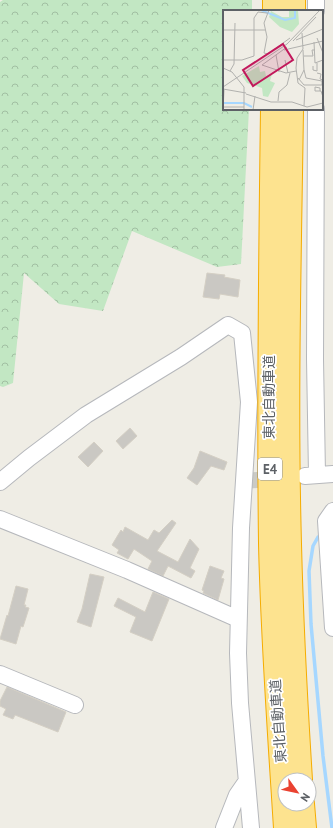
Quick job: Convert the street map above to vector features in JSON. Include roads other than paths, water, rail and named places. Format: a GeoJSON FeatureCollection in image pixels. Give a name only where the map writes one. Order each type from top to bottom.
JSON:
{"type":"FeatureCollection","features":[{"type":"Feature","properties":{"kind":"highway","name":"東北自動車道"},"geometry":{"type":"LineString","coordinates":[[272,110],[269,354],[270,543],[276,690],[285,828]]}},
{"type":"Feature","properties":{"kind":"highway","name":"東北自動車道"},"geometry":{"type":"LineString","coordinates":[[292,110],[288,364],[290,543],[295,689],[300,772]]}},
{"type":"Feature","properties":{"kind":"highway"},"geometry":{"type":"LineString","coordinates":[[304,812],[305,828]]}},
{"type":"Feature","properties":{"kind":"street"},"geometry":{"type":"LineString","coordinates":[[316,110],[315,359],[319,475]]}},
{"type":"Feature","properties":{"kind":"street"},"geometry":{"type":"LineString","coordinates":[[0,482],[86,415],[181,357],[228,325],[242,333],[249,402],[241,528],[238,653],[240,703],[251,828]]}},
{"type":"Feature","properties":{"kind":"street"},"geometry":{"type":"LineString","coordinates":[[333,511],[326,521],[333,628]]}},
{"type":"Feature","properties":{"kind":"street"},"geometry":{"type":"LineString","coordinates":[[0,519],[127,570],[238,619]]}},
{"type":"Feature","properties":{"kind":"street"},"geometry":{"type":"LineString","coordinates":[[0,674],[74,705]]}},
{"type":"Feature","properties":{"kind":"street"},"geometry":{"type":"LineString","coordinates":[[224,828],[237,795],[246,782]]}},
{"type":"Feature","properties":{"kind":"waterway"},"geometry":{"type":"LineString","coordinates":[[318,537],[313,546],[309,571],[311,624],[323,756],[332,828]]}},
{"type":"Feature","properties":{"kind":"tunnel"},"geometry":{"type":"LineString","coordinates":[[244,481],[280,478]]}}]}
